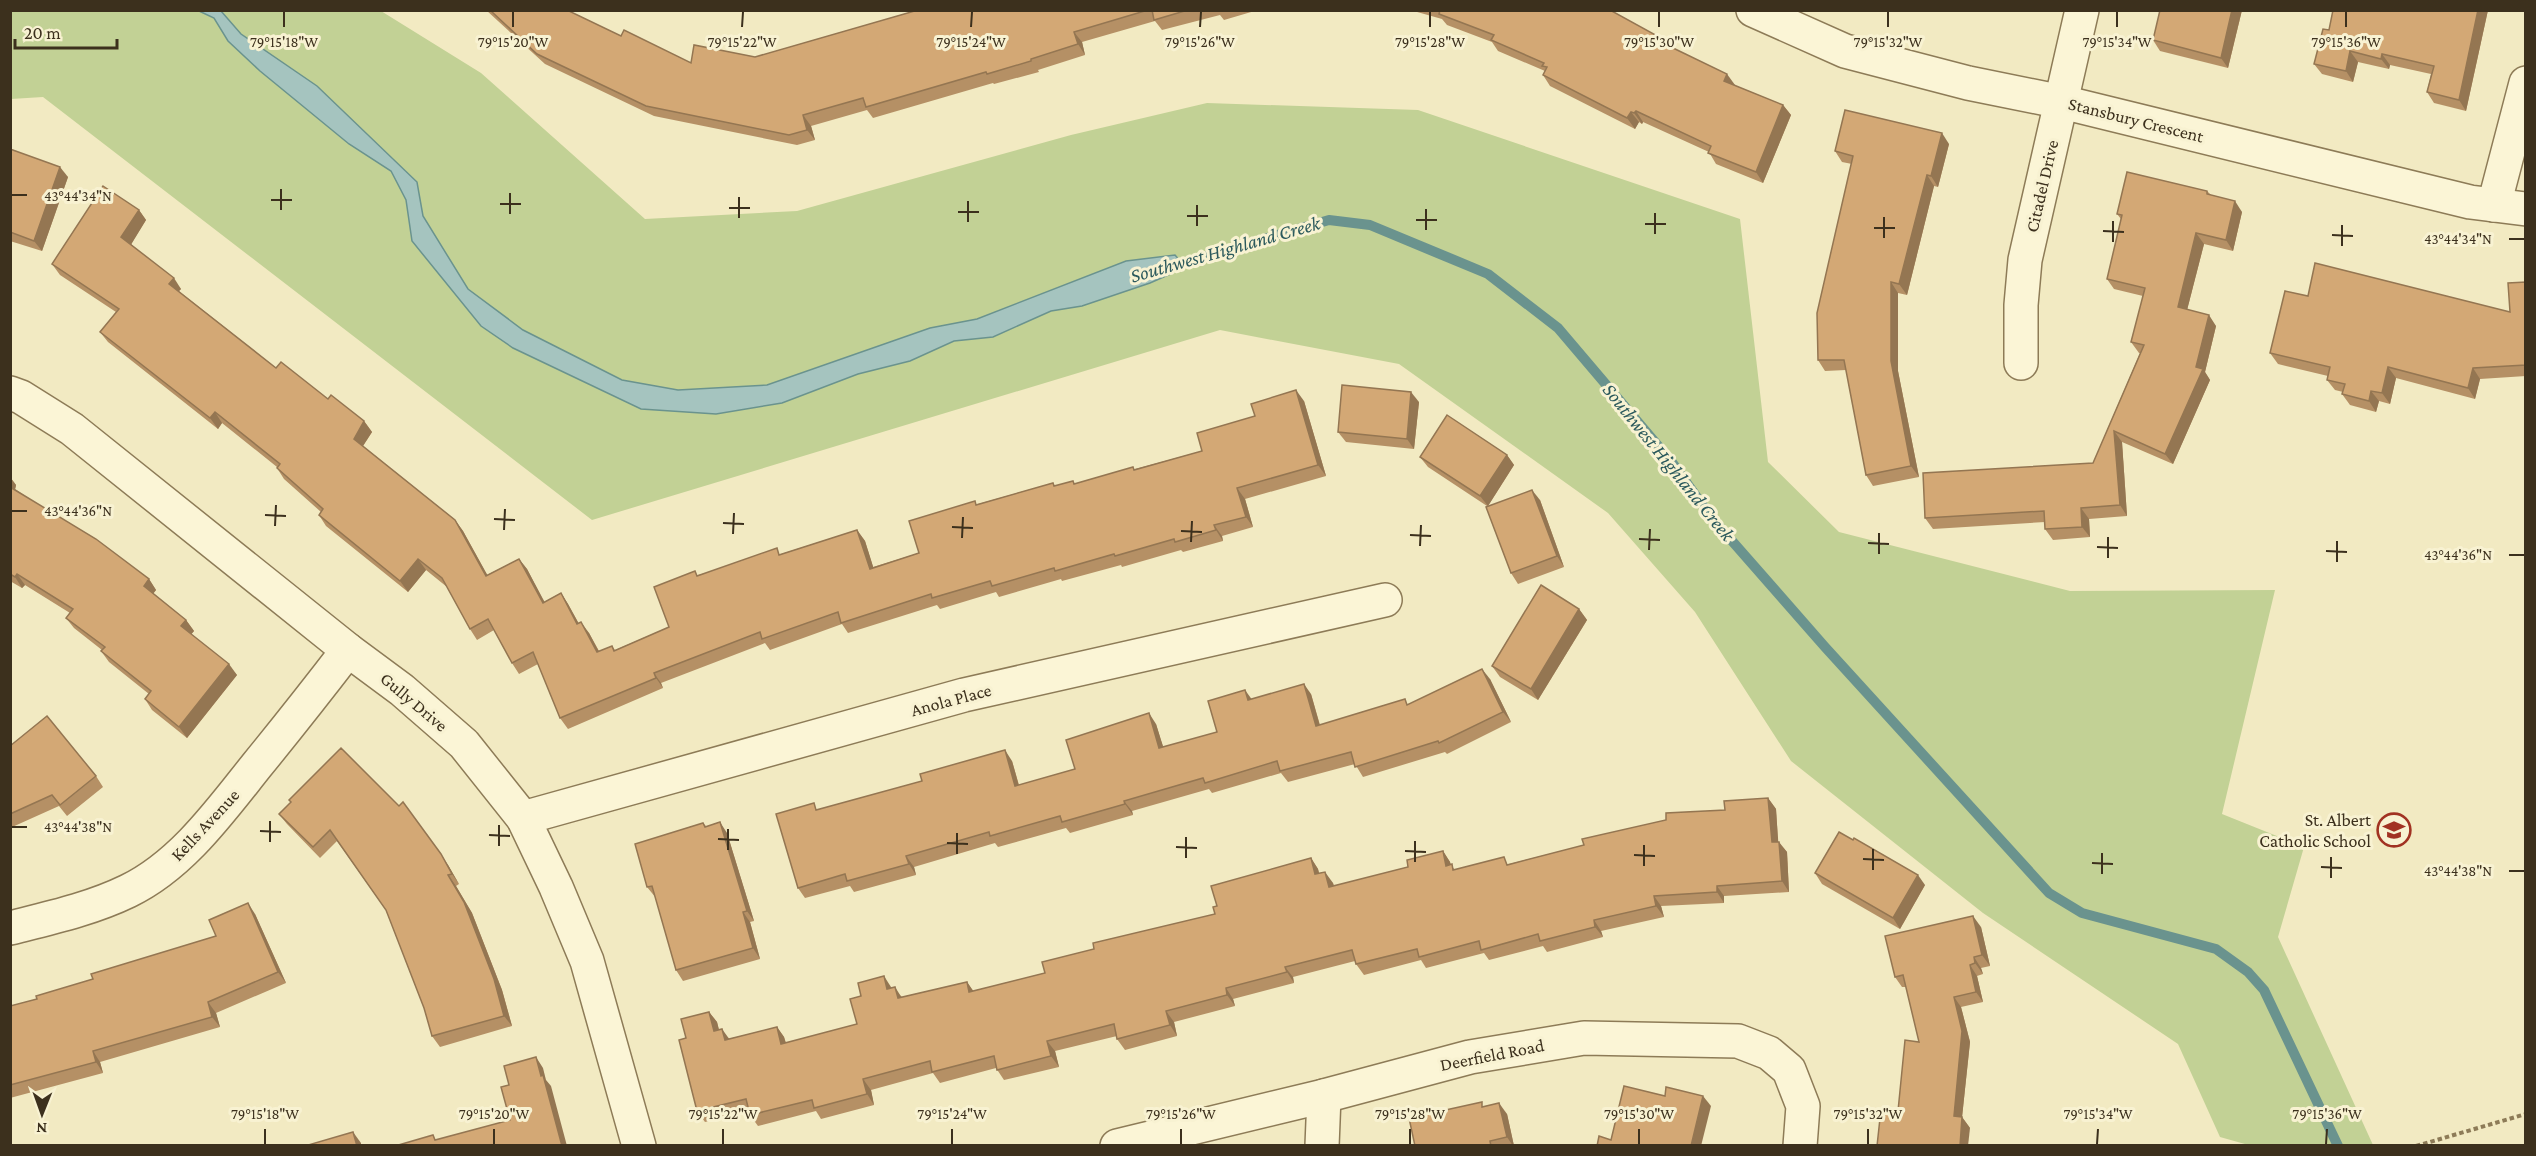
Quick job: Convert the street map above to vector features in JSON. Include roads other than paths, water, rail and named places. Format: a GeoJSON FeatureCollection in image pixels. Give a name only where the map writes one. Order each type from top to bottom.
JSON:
{"type":"FeatureCollection","features":[{"type":"Feature","properties":{"kind":"street","name":"Stansbury Crescent"},"geometry":{"type":"LineString","coordinates":[[1753,10],[1845,51],[2470,202],[2510,207]]}},
{"type":"Feature","properties":{"kind":"street","name":"Citadel Drive"},"geometry":{"type":"LineString","coordinates":[[2021,363],[2021,305],[2025,260],[2082,10]]}},
{"type":"Feature","properties":{"kind":"street"},"geometry":{"type":"LineString","coordinates":[[2510,207],[2526,82]]}},
{"type":"Feature","properties":{"kind":"street","name":"Gully Drive"},"geometry":{"type":"LineString","coordinates":[[10,393],[21,397],[72,429],[348,650],[402,690],[464,744],[523,818],[556,887],[587,961],[639,1146]]}},
{"type":"Feature","properties":{"kind":"street","name":"Anola Place"},"geometry":{"type":"LineString","coordinates":[[523,818],[964,695],[1385,600]]}},
{"type":"Feature","properties":{"kind":"street","name":"Kells Avenue"},"geometry":{"type":"LineString","coordinates":[[10,928],[77,910],[128,891],[163,869],[196,838],[236,792],[348,650]]}},
{"type":"Feature","properties":{"kind":"street","name":"Deerfield Road"},"geometry":{"type":"LineString","coordinates":[[1117,1146],[1324,1096],[1470,1057],[1584,1038],[1738,1041],[1769,1053],[1789,1070],[1803,1106],[1800,1146]]}},
{"type":"Feature","properties":{"kind":"street"},"geometry":{"type":"LineString","coordinates":[[1322,1146],[1324,1096]]}},
{"type":"Feature","properties":{"kind":"water","name":"Southwest Highland Creek"},"geometry":{"type":"Polygon","coordinates":[[[199,11],[221,11],[241,34],[317,86],[417,182],[423,216],[468,289],[523,330],[622,380],[678,390],[767,385],[930,328],[977,319],[1126,261],[1175,255],[1182,263],[1173,273],[1150,283],[1082,306],[1051,311],[993,337],[954,341],[910,361],[858,374],[782,403],[716,414],[641,409],[513,348],[481,326],[412,241],[406,200],[391,171],[349,144],[260,71],[228,41],[214,18],[199,11]]]}},
{"type":"Feature","properties":{"kind":"waterway","name":"Southwest Highland Creek"},"geometry":{"type":"LineString","coordinates":[[1182,263],[1329,220],[1370,225],[1488,274],[1558,328],[1671,461],[1711,517],[1825,647],[2049,893],[2082,913],[2216,949],[2248,972],[2264,990],[2338,1146]]}},
{"type":"Feature","properties":{"kind":"place","name":"St. Albert Catholic School"},"geometry":{"type":"Point","coordinates":[2394,830]}}]}
